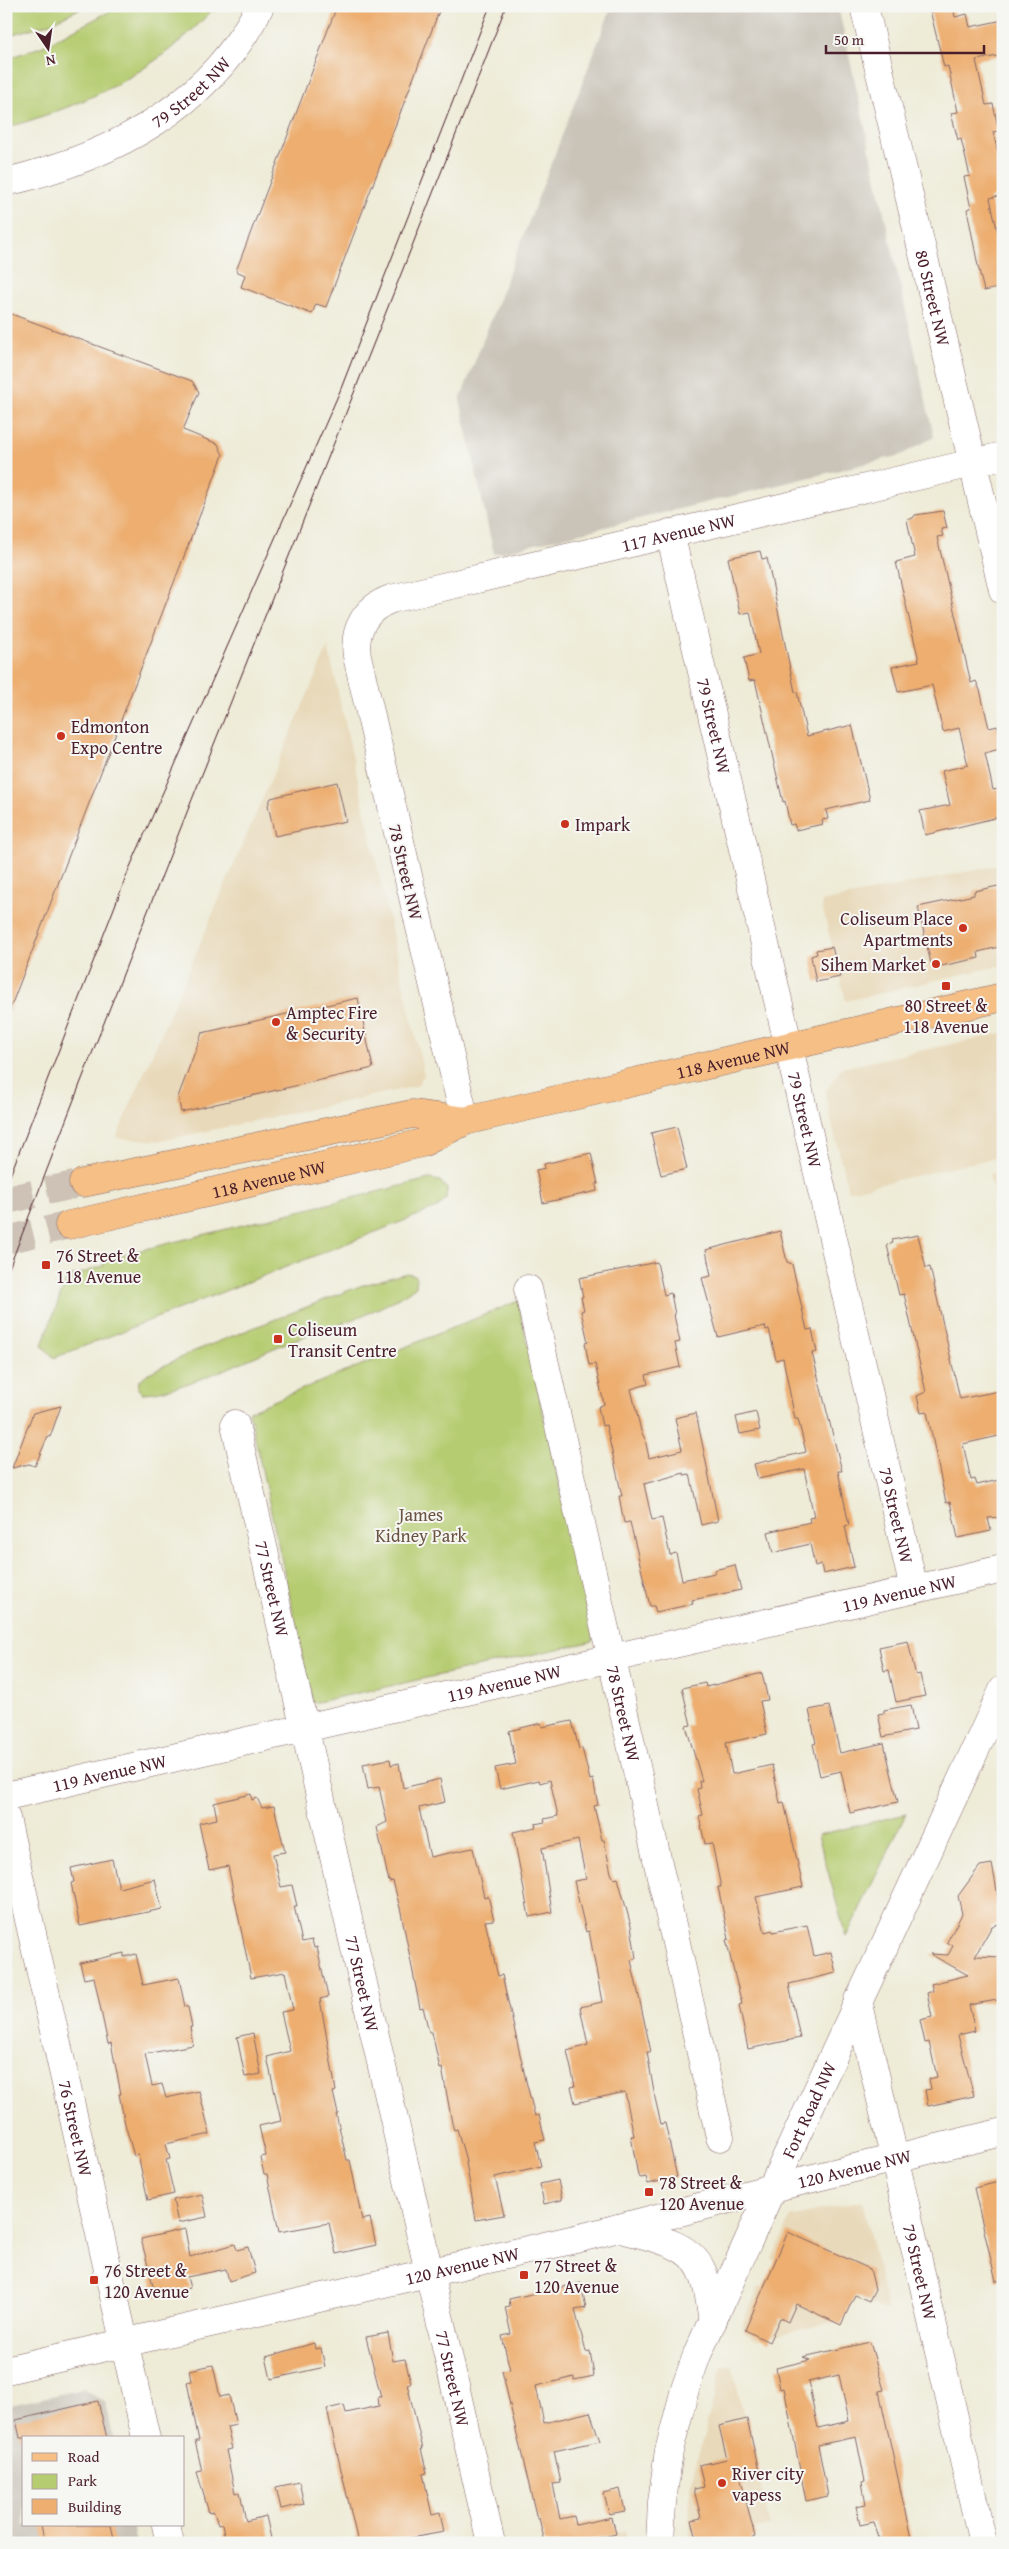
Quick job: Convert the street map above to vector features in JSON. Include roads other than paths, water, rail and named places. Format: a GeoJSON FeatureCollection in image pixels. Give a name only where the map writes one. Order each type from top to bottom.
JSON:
{"type":"FeatureCollection","features":[{"type":"Feature","properties":{"kind":"main road","name":"118 Avenue NW"},"geometry":{"type":"LineString","coordinates":[[69,1225],[422,1142],[465,1121],[1003,996]]}},
{"type":"Feature","properties":{"kind":"main road","name":"118 Avenue NW"},"geometry":{"type":"LineString","coordinates":[[83,1183],[412,1114],[465,1121]]}},
{"type":"Feature","properties":{"kind":"street","name":"79 Street NW"},"geometry":{"type":"LineString","coordinates":[[6,182],[98,153],[150,127],[183,102],[229,55],[252,22],[260,6]]}},
{"type":"Feature","properties":{"kind":"street","name":"80 Street NW"},"geometry":{"type":"LineString","coordinates":[[864,6],[1003,590]]}},
{"type":"Feature","properties":{"kind":"street","name":"117 Avenue NW"},"geometry":{"type":"LineString","coordinates":[[361,622],[376,605],[391,599],[1003,456]]}},
{"type":"Feature","properties":{"kind":"street","name":"79 Street NW"},"geometry":{"type":"LineString","coordinates":[[670,533],[914,1589]]}},
{"type":"Feature","properties":{"kind":"street","name":"78 Street NW"},"geometry":{"type":"LineString","coordinates":[[361,622],[356,638],[357,656],[465,1121]]}},
{"type":"Feature","properties":{"kind":"street","name":"78 Street NW"},"geometry":{"type":"LineString","coordinates":[[528,1289],[720,2137]]}},
{"type":"Feature","properties":{"kind":"street","name":"77 Street NW"},"geometry":{"type":"LineString","coordinates":[[235,1424],[491,2543]]}},
{"type":"Feature","properties":{"kind":"street","name":"119 Avenue NW"},"geometry":{"type":"LineString","coordinates":[[6,1796],[1003,1569]]}},
{"type":"Feature","properties":{"kind":"street","name":"Fort Road NW"},"geometry":{"type":"LineString","coordinates":[[660,2543],[665,2478],[674,2424],[684,2389],[712,2321],[772,2188],[1003,1690]]}},
{"type":"Feature","properties":{"kind":"street","name":"76 Street NW"},"geometry":{"type":"LineString","coordinates":[[6,1818],[146,2436]]}},
{"type":"Feature","properties":{"kind":"street","name":"79 Street NW"},"geometry":{"type":"LineString","coordinates":[[858,2000],[896,2158],[983,2543]]}},
{"type":"Feature","properties":{"kind":"street","name":"120 Avenue NW"},"geometry":{"type":"LineString","coordinates":[[6,2370],[618,2228],[772,2188],[1003,2132]]}},
{"type":"Feature","properties":{"kind":"street"},"geometry":{"type":"LineString","coordinates":[[618,2228],[669,2244],[694,2258],[703,2273],[712,2321]]}},
{"type":"Feature","properties":{"kind":"street"},"geometry":{"type":"LineString","coordinates":[[166,2526],[170,2543]]}},
{"type":"Feature","properties":{"kind":"tunnel"},"geometry":{"type":"LineString","coordinates":[[6,1200],[83,1183]]}},
{"type":"Feature","properties":{"kind":"tunnel"},"geometry":{"type":"LineString","coordinates":[[6,1240],[69,1225]]}},
{"type":"Feature","properties":{"kind":"tram line"},"geometry":{"type":"LineString","coordinates":[[6,1186],[130,867],[340,391],[490,6]]}},
{"type":"Feature","properties":{"kind":"tram line"},"geometry":{"type":"LineString","coordinates":[[6,1276],[129,958],[506,6]]}},
{"type":"Feature","properties":{"kind":"place","name":"Edmonton Expo Centre"},"geometry":{"type":"Point","coordinates":[61,736]}},
{"type":"Feature","properties":{"kind":"place","name":"Impark"},"geometry":{"type":"Point","coordinates":[565,824]}},
{"type":"Feature","properties":{"kind":"place","name":"Coliseum Place Apartments"},"geometry":{"type":"Point","coordinates":[963,928]}},
{"type":"Feature","properties":{"kind":"place","name":"Sihem Market"},"geometry":{"type":"Point","coordinates":[936,964]}},
{"type":"Feature","properties":{"kind":"place","name":"80 Street & 118 Avenue"},"geometry":{"type":"Point","coordinates":[946,986]}},
{"type":"Feature","properties":{"kind":"place","name":"Amptec Fire & Security"},"geometry":{"type":"Point","coordinates":[276,1022]}},
{"type":"Feature","properties":{"kind":"place","name":"76 Street & 118 Avenue"},"geometry":{"type":"Point","coordinates":[46,1265]}},
{"type":"Feature","properties":{"kind":"place","name":"Coliseum Transit Centre"},"geometry":{"type":"Point","coordinates":[278,1339]}},
{"type":"Feature","properties":{"kind":"place","name":"78 Street & 120 Avenue"},"geometry":{"type":"Point","coordinates":[649,2192]}},
{"type":"Feature","properties":{"kind":"place","name":"77 Street & 120 Avenue"},"geometry":{"type":"Point","coordinates":[524,2275]}},
{"type":"Feature","properties":{"kind":"place","name":"76 Street & 120 Avenue"},"geometry":{"type":"Point","coordinates":[94,2280]}},
{"type":"Feature","properties":{"kind":"place","name":"River city vapess"},"geometry":{"type":"Point","coordinates":[722,2483]}},
{"type":"Feature","properties":{"kind":"park label","name":"James Kidney Park"},"geometry":{"type":"Point","coordinates":[421,1524]}}]}
